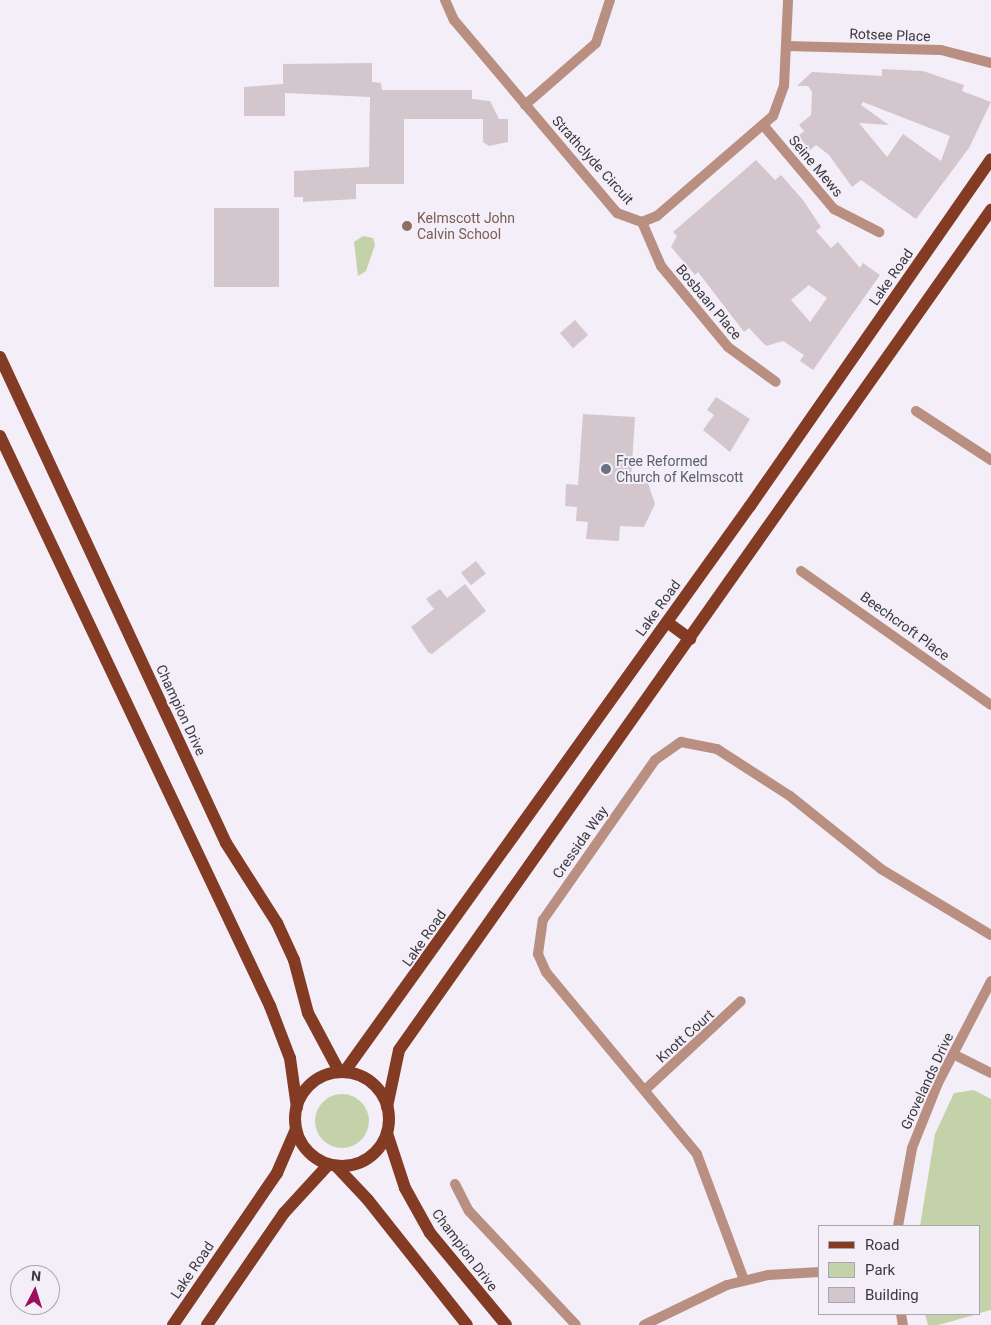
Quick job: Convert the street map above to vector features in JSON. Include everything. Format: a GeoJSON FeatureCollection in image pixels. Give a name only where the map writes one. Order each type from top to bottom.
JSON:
{"type":"FeatureCollection","features":[{"type":"Feature","properties":{"kind":"main road","name":"Lake Road"},"geometry":{"type":"LineString","coordinates":[[342,1071],[667,622],[991,159]]}},
{"type":"Feature","properties":{"kind":"main road"},"geometry":{"type":"LineString","coordinates":[[207,1325],[284,1213],[332,1166],[367,1160],[387,1133],[386,1107],[400,1048],[991,210]]}},
{"type":"Feature","properties":{"kind":"main road","name":"Champion Drive"},"geometry":{"type":"LineString","coordinates":[[0,357],[226,843],[283,935],[308,1013],[342,1071]]}},
{"type":"Feature","properties":{"kind":"main road"},"geometry":{"type":"LineString","coordinates":[[0,436],[270,1006],[290,1058],[297,1108],[296,1129],[310,1154],[332,1166],[368,1200],[467,1325]]}},
{"type":"Feature","properties":{"kind":"main road"},"geometry":{"type":"LineString","coordinates":[[667,622],[690,639]]}},
{"type":"Feature","properties":{"kind":"main road"},"geometry":{"type":"LineString","coordinates":[[297,1108],[313,1083],[342,1071],[374,1084],[386,1107]]}},
{"type":"Feature","properties":{"kind":"main road","name":"Lake Road"},"geometry":{"type":"LineString","coordinates":[[173,1325],[277,1173],[296,1129]]}},
{"type":"Feature","properties":{"kind":"main road","name":"Champion Drive"},"geometry":{"type":"LineString","coordinates":[[387,1133],[405,1188],[430,1233],[506,1325]]}},
{"type":"Feature","properties":{"kind":"street","name":"Strathclyde Circuit"},"geometry":{"type":"LineString","coordinates":[[445,0],[454,20],[617,213],[642,222]]}},
{"type":"Feature","properties":{"kind":"street"},"geometry":{"type":"LineString","coordinates":[[526,105],[596,43],[610,0]]}},
{"type":"Feature","properties":{"kind":"street"},"geometry":{"type":"LineString","coordinates":[[642,222],[657,216],[764,126],[784,86],[788,0]]}},
{"type":"Feature","properties":{"kind":"street","name":"Rotsee Place"},"geometry":{"type":"LineString","coordinates":[[786,46],[941,50],[991,63]]}},
{"type":"Feature","properties":{"kind":"street","name":"Seine Mews"},"geometry":{"type":"LineString","coordinates":[[764,126],[834,209],[879,232]]}},
{"type":"Feature","properties":{"kind":"street","name":"Bosbaan Place"},"geometry":{"type":"LineString","coordinates":[[642,222],[661,266],[728,347],[776,382]]}},
{"type":"Feature","properties":{"kind":"street"},"geometry":{"type":"LineString","coordinates":[[916,411],[991,460]]}},
{"type":"Feature","properties":{"kind":"street","name":"Beechcroft Place"},"geometry":{"type":"LineString","coordinates":[[800,571],[991,705]]}},
{"type":"Feature","properties":{"kind":"street","name":"Cressida Way"},"geometry":{"type":"LineString","coordinates":[[744,1280],[702,1163],[646,1089],[542,966],[536,940],[548,912],[656,760],[674,744],[699,742],[736,760],[881,869],[991,934]]}},
{"type":"Feature","properties":{"kind":"street","name":"Grovelands Drive"},"geometry":{"type":"LineString","coordinates":[[898,1225],[912,1148],[953,1054],[991,981]]}},
{"type":"Feature","properties":{"kind":"street","name":"Knott Court"},"geometry":{"type":"LineString","coordinates":[[646,1089],[741,1001]]}},
{"type":"Feature","properties":{"kind":"street"},"geometry":{"type":"LineString","coordinates":[[953,1054],[991,1073]]}},
{"type":"Feature","properties":{"kind":"street","name":"Champion Drive"},"geometry":{"type":"LineString","coordinates":[[456,1184],[470,1211],[576,1325]]}},
{"type":"Feature","properties":{"kind":"street"},"geometry":{"type":"LineString","coordinates":[[644,1325],[710,1291],[744,1280],[818,1272]]}},
{"type":"Feature","properties":{"kind":"green space"},"geometry":{"type":"Polygon","coordinates":[[[363,236],[373,238],[375,245],[366,271],[358,276],[354,242],[363,236]]]}},
{"type":"Feature","properties":{"kind":"green space"},"geometry":{"type":"Polygon","coordinates":[[[974,1090],[991,1099],[991,1310],[981,1313],[981,1225],[920,1225],[935,1134],[954,1093],[974,1090]]]}},
{"type":"Feature","properties":{"kind":"green space"},"geometry":{"type":"Polygon","coordinates":[[[342,1094],[352,1096],[361,1102],[367,1111],[369,1121],[367,1131],[361,1140],[352,1146],[342,1148],[332,1146],[323,1140],[317,1131],[315,1121],[317,1111],[323,1102],[332,1096],[342,1094]]]}},
{"type":"Feature","properties":{"kind":"green space"},"geometry":{"type":"Polygon","coordinates":[[[925,1315],[974,1315],[938,1325],[928,1325],[925,1315]]]}},
{"type":"Feature","properties":{"kind":"building"},"geometry":{"type":"Polygon","coordinates":[[[372,63],[372,82],[381,83],[382,90],[472,90],[472,99],[490,101],[499,119],[508,119],[508,142],[489,146],[483,142],[483,119],[404,119],[404,184],[356,184],[356,199],[303,202],[303,197],[294,197],[294,171],[369,167],[370,97],[285,93],[285,116],[244,116],[244,87],[283,84],[283,64],[372,63]]]}},
{"type":"Feature","properties":{"kind":"building"},"geometry":{"type":"Polygon","coordinates":[[[882,69],[923,71],[964,85],[962,91],[991,102],[969,148],[916,219],[861,180],[852,187],[829,155],[816,145],[810,150],[798,136],[804,131],[799,125],[811,115],[812,92],[808,86],[797,86],[812,72],[882,76],[882,69]],[[863,102],[861,105],[889,125],[859,123],[887,157],[903,134],[941,161],[950,136],[863,102]]]}},
{"type":"Feature","properties":{"kind":"building"},"geometry":{"type":"Polygon","coordinates":[[[756,160],[775,180],[781,175],[803,200],[821,227],[816,231],[831,248],[838,242],[860,268],[863,263],[880,275],[813,370],[800,361],[804,355],[783,341],[766,346],[749,328],[744,332],[698,272],[695,275],[671,247],[677,236],[673,232],[756,160]],[[809,285],[791,300],[810,322],[827,298],[809,285]]]}},
{"type":"Feature","properties":{"kind":"building"},"geometry":{"type":"Polygon","coordinates":[[[214,208],[279,208],[279,287],[214,287],[214,208]]]}},
{"type":"Feature","properties":{"kind":"building"},"geometry":{"type":"Polygon","coordinates":[[[575,320],[588,335],[573,348],[560,333],[575,320]]]}},
{"type":"Feature","properties":{"kind":"building"},"geometry":{"type":"Polygon","coordinates":[[[716,397],[750,419],[730,452],[703,430],[714,415],[707,410],[716,397]]]}},
{"type":"Feature","properties":{"kind":"building","name":"Free Reformed Church of Kelmscott"},"geometry":{"type":"Polygon","coordinates":[[[583,414],[635,417],[631,479],[647,480],[655,504],[644,527],[620,526],[619,541],[586,539],[588,522],[576,521],[577,507],[565,506],[566,484],[578,485],[583,414]]]}},
{"type":"Feature","properties":{"kind":"building"},"geometry":{"type":"Polygon","coordinates":[[[476,561],[486,574],[471,585],[461,573],[476,561]]]}},
{"type":"Feature","properties":{"kind":"building"},"geometry":{"type":"Polygon","coordinates":[[[465,584],[486,611],[432,654],[428,652],[411,627],[434,609],[426,599],[440,589],[447,598],[465,584]]]}},
{"type":"Feature","properties":{"kind":"place","name":"Kelmscott John Calvin School"},"geometry":{"type":"Point","coordinates":[407,226]}},
{"type":"Feature","properties":{"kind":"place","name":"Free Reformed Church of Kelmscott"},"geometry":{"type":"Point","coordinates":[606,469]}}]}
